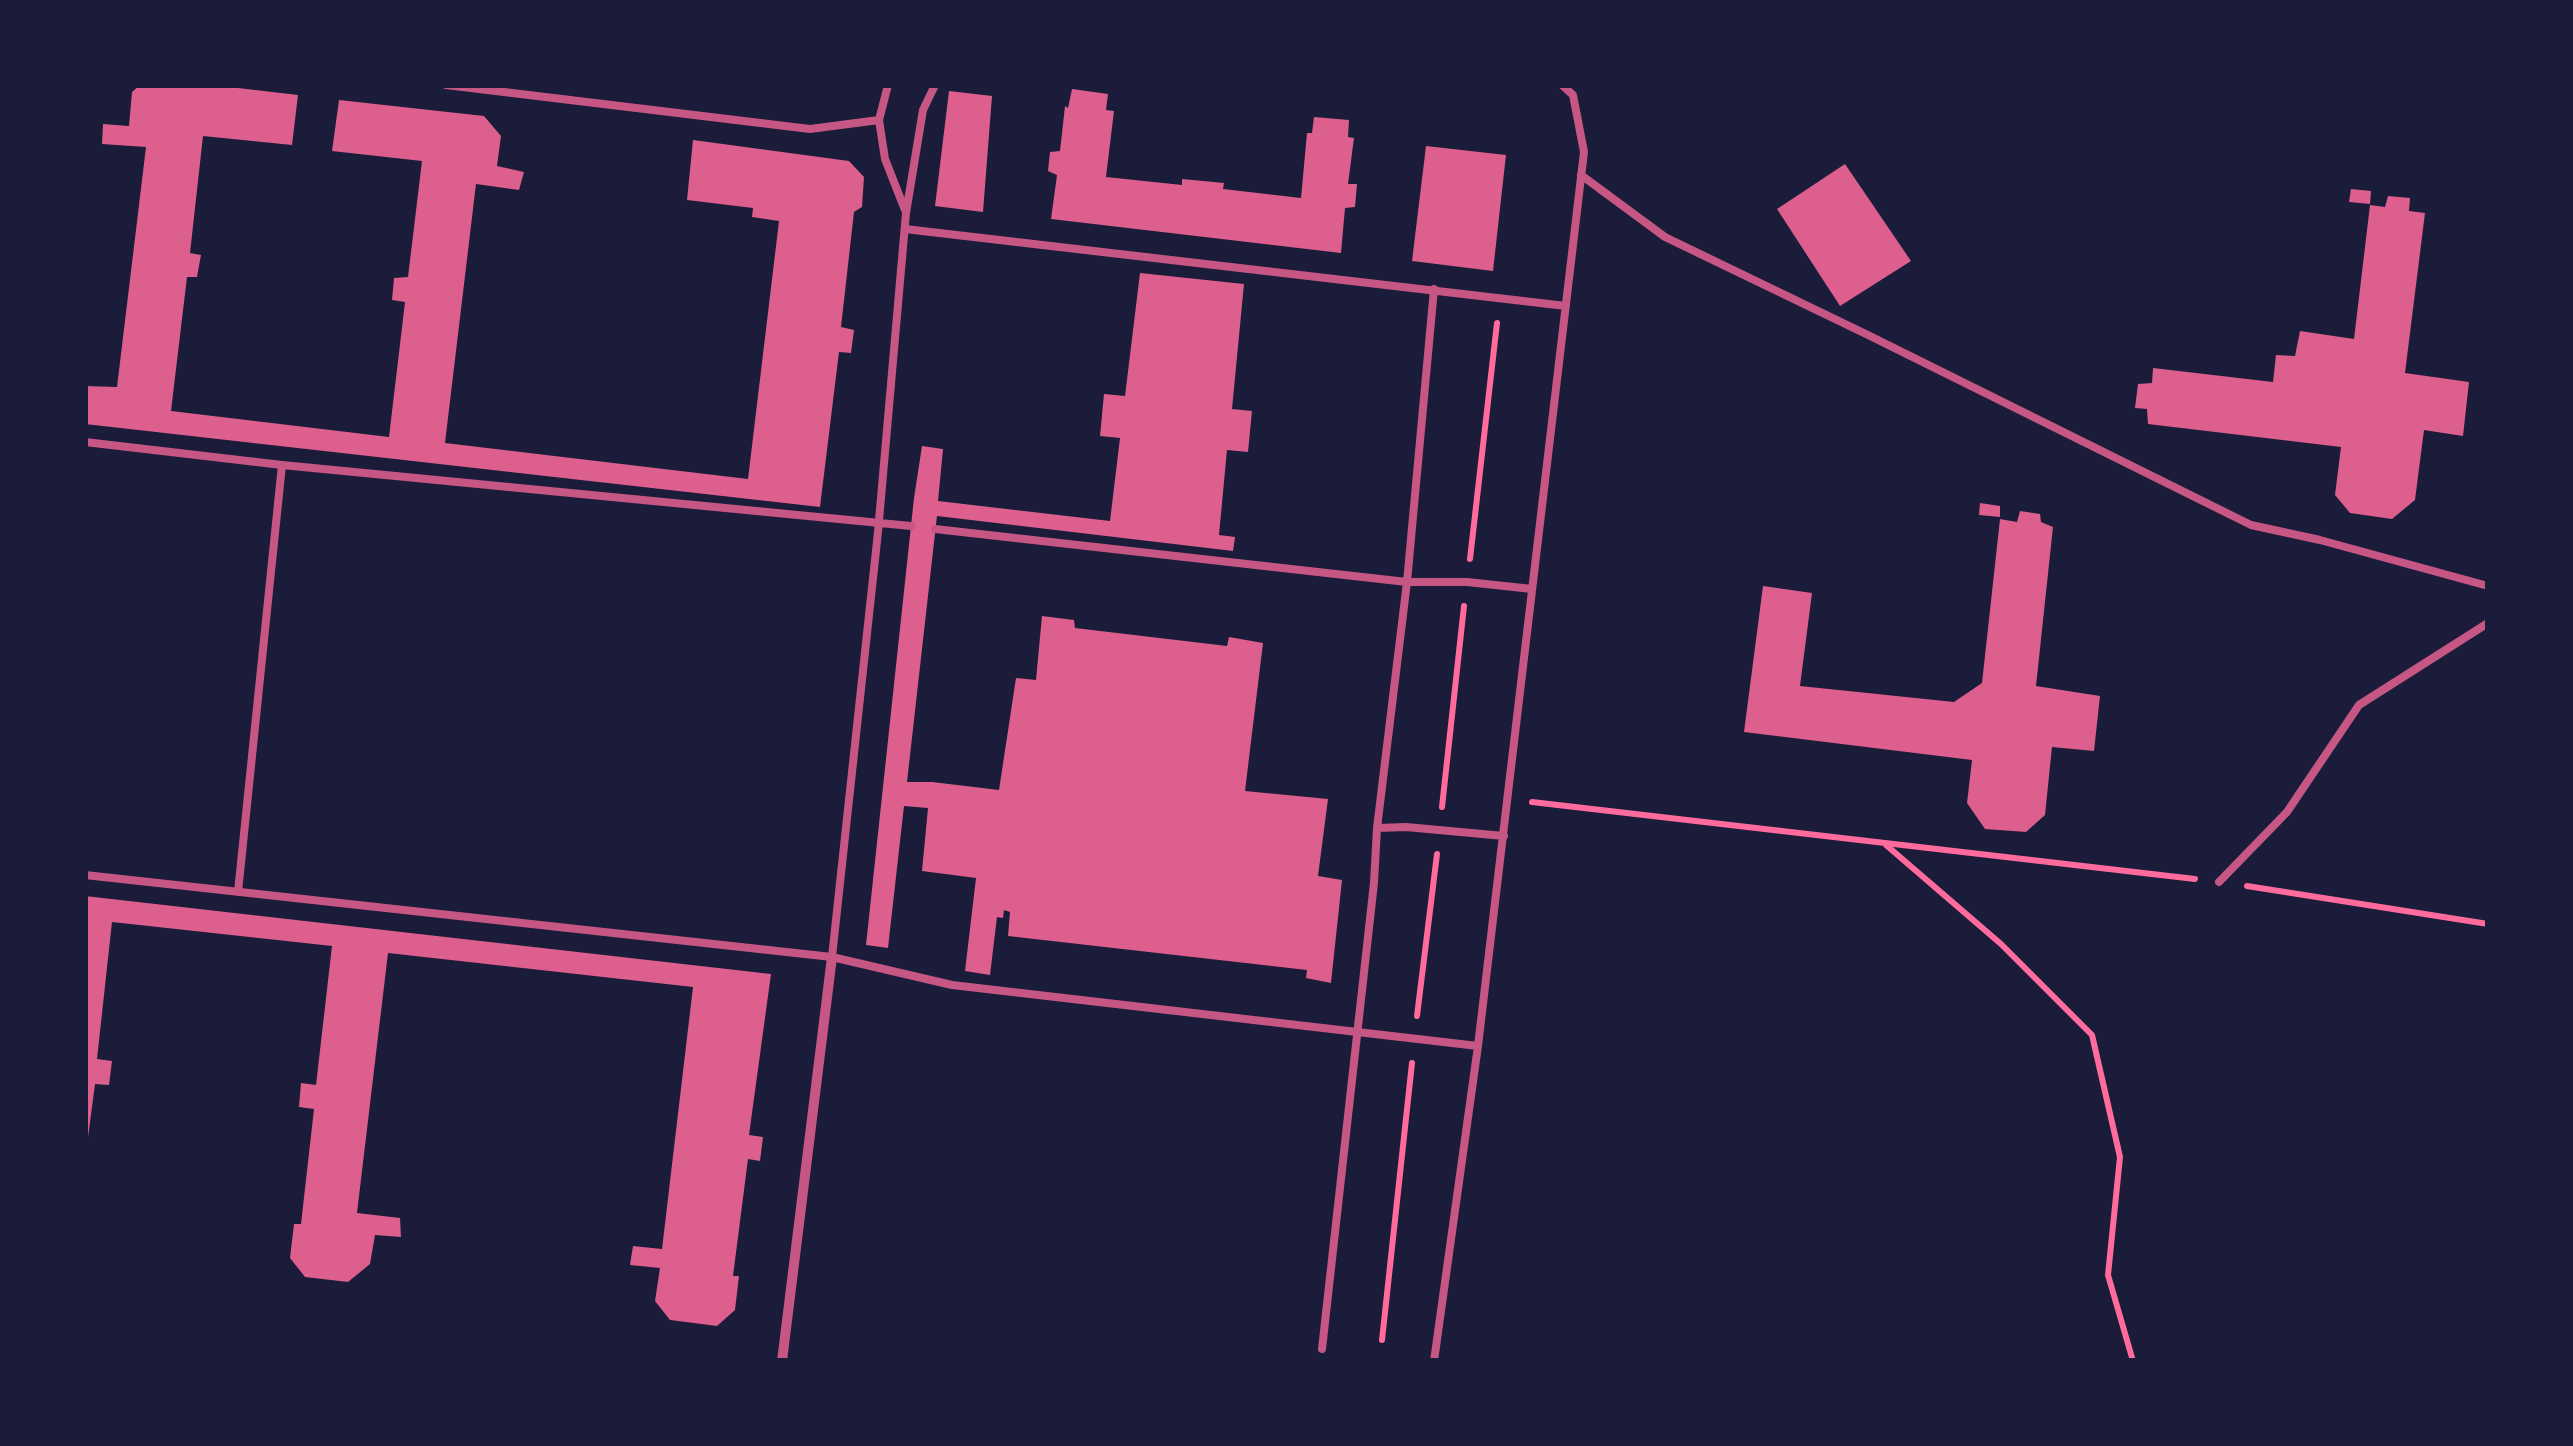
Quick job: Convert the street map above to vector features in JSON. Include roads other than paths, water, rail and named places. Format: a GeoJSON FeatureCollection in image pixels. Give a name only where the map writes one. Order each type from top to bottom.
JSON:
{"type":"FeatureCollection","features":[{"type":"Feature","properties":{"kind":"street"},"geometry":{"type":"LineString","coordinates":[[782,1361],[832,957]]}},
{"type":"Feature","properties":{"kind":"lane"},"geometry":{"type":"LineString","coordinates":[[446,85],[810,129],[879,120]]}},
{"type":"Feature","properties":{"kind":"lane"},"geometry":{"type":"LineString","coordinates":[[888,85],[879,120],[885,159],[906,214]]}},
{"type":"Feature","properties":{"kind":"lane"},"geometry":{"type":"LineString","coordinates":[[832,957],[906,214],[923,110],[935,85]]}},
{"type":"Feature","properties":{"kind":"lane"},"geometry":{"type":"LineString","coordinates":[[1434,1361],[1478,1046],[1584,152],[1574,95],[1562,85]]}},
{"type":"Feature","properties":{"kind":"lane"},"geometry":{"type":"LineString","coordinates":[[1574,95],[1583,85]]}},
{"type":"Feature","properties":{"kind":"lane"},"geometry":{"type":"LineString","coordinates":[[1581,175],[1665,238],[2251,525],[2488,586]]}},
{"type":"Feature","properties":{"kind":"lane"},"geometry":{"type":"LineString","coordinates":[[905,228],[1566,306]]}},
{"type":"Feature","properties":{"kind":"lane"},"geometry":{"type":"LineString","coordinates":[[1322,1350],[1407,582],[1434,289]]}},
{"type":"Feature","properties":{"kind":"lane"},"geometry":{"type":"LineString","coordinates":[[85,442],[911,526]]}},
{"type":"Feature","properties":{"kind":"lane"},"geometry":{"type":"LineString","coordinates":[[238,892],[282,464]]}},
{"type":"Feature","properties":{"kind":"lane"},"geometry":{"type":"LineString","coordinates":[[935,529],[1407,582],[1467,582],[1532,589]]}},
{"type":"Feature","properties":{"kind":"lane"},"geometry":{"type":"LineString","coordinates":[[2220,882],[2287,812],[2359,704],[2488,623]]}},
{"type":"Feature","properties":{"kind":"lane"},"geometry":{"type":"LineString","coordinates":[[1378,828],[1406,826],[1504,836]]}},
{"type":"Feature","properties":{"kind":"lane"},"geometry":{"type":"LineString","coordinates":[[85,876],[832,957],[952,985],[1478,1046]]}}]}
